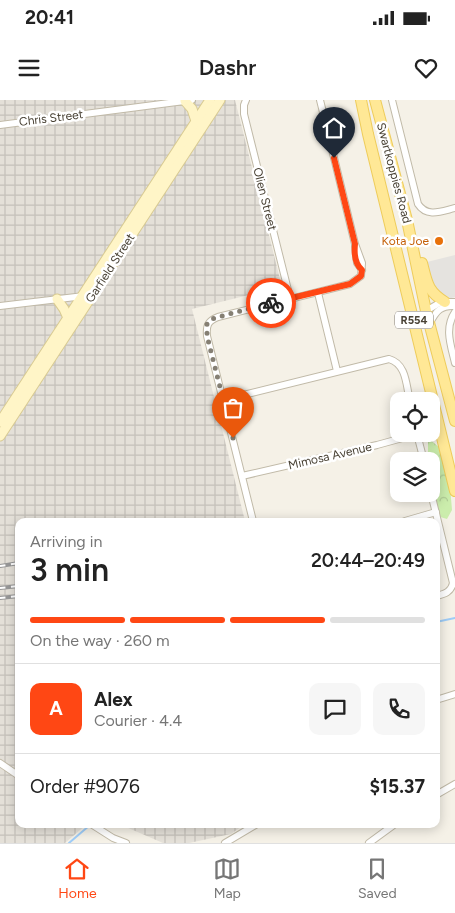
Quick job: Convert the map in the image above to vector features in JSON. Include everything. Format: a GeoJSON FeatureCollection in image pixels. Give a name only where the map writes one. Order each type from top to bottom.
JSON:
{"type":"FeatureCollection","features":[{"type":"Feature","properties":{"kind":"main road","name":"Swartkoppies Road"},"geometry":{"type":"LineString","coordinates":[[361,100],[454,479],[455,491]]}},
{"type":"Feature","properties":{"kind":"main road","name":"Swartkoppies Road"},"geometry":{"type":"LineString","coordinates":[[375,100],[407,220],[426,311],[455,421]]}},
{"type":"Feature","properties":{"kind":"main road"},"geometry":{"type":"LineString","coordinates":[[407,220],[429,288],[432,293],[451,304]]}},
{"type":"Feature","properties":{"kind":"main road"},"geometry":{"type":"LineString","coordinates":[[426,311],[422,328],[429,362],[429,379]]}},
{"type":"Feature","properties":{"kind":"street"},"geometry":{"type":"LineString","coordinates":[[188,100],[196,121]]}},
{"type":"Feature","properties":{"kind":"street","name":"Chris Street"},"geometry":{"type":"LineString","coordinates":[[0,125],[188,100]]}},
{"type":"Feature","properties":{"kind":"street","name":"Garfield Street"},"geometry":{"type":"LineString","coordinates":[[146,204],[196,121],[216,100]]}},
{"type":"Feature","properties":{"kind":"street","name":"Garfield Street"},"geometry":{"type":"LineString","coordinates":[[0,422],[26,389],[216,100]]}},
{"type":"Feature","properties":{"kind":"street","name":"Olien Street"},"geometry":{"type":"LineString","coordinates":[[246,100],[244,114],[290,298]]}},
{"type":"Feature","properties":{"kind":"street"},"geometry":{"type":"LineString","coordinates":[[252,518],[206,327],[209,322],[218,317],[318,292],[356,281],[361,276],[362,270],[357,263],[355,244],[320,100]]}},
{"type":"Feature","properties":{"kind":"street"},"geometry":{"type":"LineString","coordinates":[[392,100],[418,204],[424,211],[431,213],[455,208]]}},
{"type":"Feature","properties":{"kind":"street"},"geometry":{"type":"LineString","coordinates":[[318,292],[337,371]]}},
{"type":"Feature","properties":{"kind":"street"},"geometry":{"type":"LineString","coordinates":[[0,306],[86,297]]}},
{"type":"Feature","properties":{"kind":"street","name":"Garfield Street"},"geometry":{"type":"LineString","coordinates":[[0,436],[68,318],[86,297]]}},
{"type":"Feature","properties":{"kind":"street"},"geometry":{"type":"LineString","coordinates":[[57,299],[68,318]]}},
{"type":"Feature","properties":{"kind":"street"},"geometry":{"type":"LineString","coordinates":[[426,311],[441,302],[451,304]]}},
{"type":"Feature","properties":{"kind":"street"},"geometry":{"type":"LineString","coordinates":[[451,304],[454,314],[448,330],[455,363]]}},
{"type":"Feature","properties":{"kind":"street"},"geometry":{"type":"LineString","coordinates":[[430,323],[440,308],[451,304]]}},
{"type":"Feature","properties":{"kind":"street"},"geometry":{"type":"LineString","coordinates":[[223,400],[389,359],[397,362],[403,370],[408,392]]}},
{"type":"Feature","properties":{"kind":"street","name":"Mimosa Avenue"},"geometry":{"type":"LineString","coordinates":[[242,476],[390,441]]}},
{"type":"Feature","properties":{"kind":"street"},"geometry":{"type":"LineString","coordinates":[[433,502],[437,518]]}},
{"type":"Feature","properties":{"kind":"street"},"geometry":{"type":"LineString","coordinates":[[415,518],[436,512]]}},
{"type":"Feature","properties":{"kind":"street"},"geometry":{"type":"LineString","coordinates":[[440,528],[453,582],[449,591],[440,594]]}},
{"type":"Feature","properties":{"kind":"street"},"geometry":{"type":"LineString","coordinates":[[440,699],[455,694]]}},
{"type":"Feature","properties":{"kind":"street"},"geometry":{"type":"LineString","coordinates":[[0,763],[15,773]]}},
{"type":"Feature","properties":{"kind":"street"},"geometry":{"type":"LineString","coordinates":[[440,793],[455,784]]}},
{"type":"Feature","properties":{"kind":"street"},"geometry":{"type":"LineString","coordinates":[[97,828],[112,841],[126,843]]}},
{"type":"Feature","properties":{"kind":"street"},"geometry":{"type":"LineString","coordinates":[[226,843],[250,828]]}},
{"type":"Feature","properties":{"kind":"street"},"geometry":{"type":"LineString","coordinates":[[369,843],[389,828]]}},
{"type":"Feature","properties":{"kind":"shaded area"},"geometry":{"type":"Polygon","coordinates":[[[0,100],[235,100],[282,287],[192,309],[244,518],[15,518],[15,828],[82,828],[65,843],[0,843],[0,100]]]}},
{"type":"Feature","properties":{"kind":"shaded area"},"geometry":{"type":"Polygon","coordinates":[[[455,255],[455,297],[438,302],[427,262],[455,255]]]}},
{"type":"Feature","properties":{"kind":"shaded area"},"geometry":{"type":"Polygon","coordinates":[[[128,828],[239,828],[231,834],[189,843],[163,843],[128,828]]]}},
{"type":"Feature","properties":{"kind":"green space"},"geometry":{"type":"Polygon","coordinates":[[[428,442],[433,442],[440,448],[450,486],[452,510],[447,519],[437,516],[434,502],[440,502],[440,452],[428,452],[428,442]]]}},
{"type":"Feature","properties":{"kind":"waterway"},"geometry":{"type":"LineString","coordinates":[[440,621],[455,618]]}},
{"type":"Feature","properties":{"kind":"waterway"},"geometry":{"type":"LineString","coordinates":[[69,843],[86,828]]}},
{"type":"Feature","properties":{"kind":"railway"},"geometry":{"type":"LineString","coordinates":[[0,566],[15,564]]}},
{"type":"Feature","properties":{"kind":"railway"},"geometry":{"type":"LineString","coordinates":[[0,588],[15,586]]}},
{"type":"Feature","properties":{"kind":"railway"},"geometry":{"type":"LineString","coordinates":[[0,598],[15,596]]}},
{"type":"Feature","properties":{"kind":"way so far"},"geometry":{"type":"LineString","coordinates":[[233,438],[206,327],[212,319],[271,303]]}},
{"type":"Feature","properties":{"kind":"place","name":"Kota Joe"},"geometry":{"type":"Point","coordinates":[439,241]}},
{"type":"Feature","properties":{"kind":"route"},"geometry":{"type":"LineString","coordinates":[[271,303],[350,284],[361,276],[362,270],[357,263],[355,244],[334,158]]}}]}
